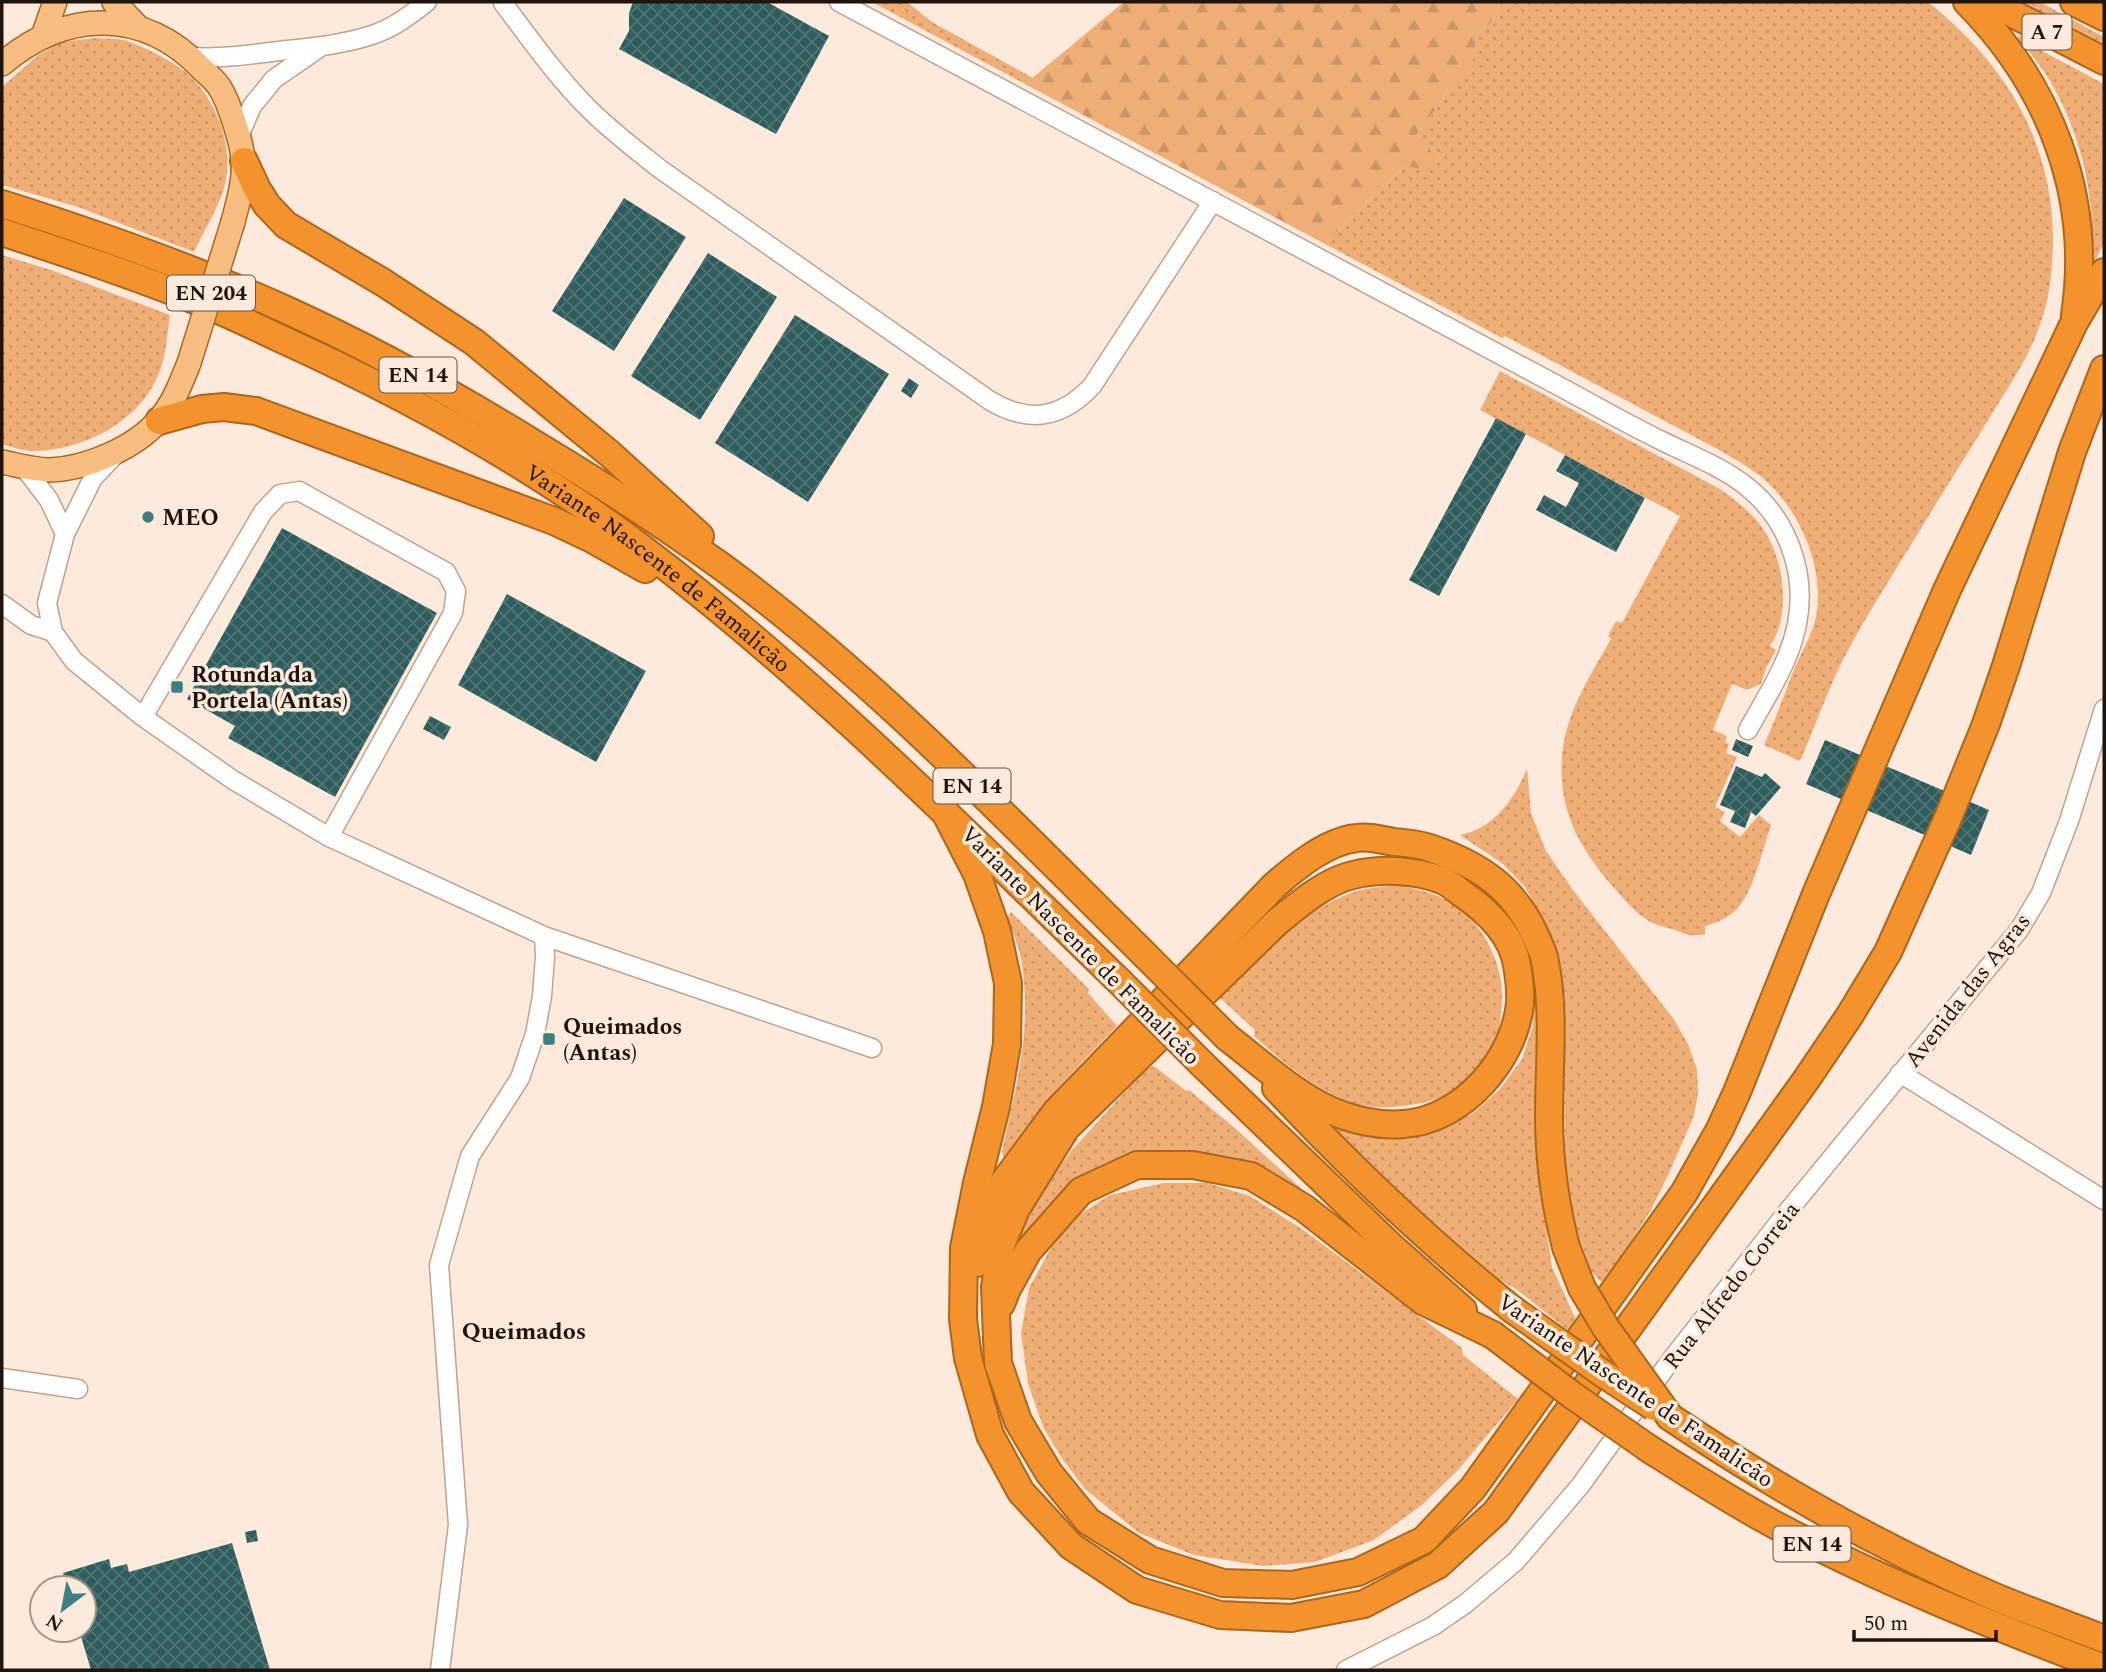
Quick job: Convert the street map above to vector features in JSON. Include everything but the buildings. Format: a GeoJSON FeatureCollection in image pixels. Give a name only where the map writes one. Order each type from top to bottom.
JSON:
{"type":"FeatureCollection","features":[{"type":"Feature","properties":{"kind":"highway"},"geometry":{"type":"LineString","coordinates":[[1967,2],[1992,29],[2023,71],[2045,108],[2059,142],[2070,182],[2078,241],[2074,323]]}},
{"type":"Feature","properties":{"kind":"highway","name":"A 7"},"geometry":{"type":"LineString","coordinates":[[1990,2],[2104,61]]}},
{"type":"Feature","properties":{"kind":"highway","name":"A 7"},"geometry":{"type":"LineString","coordinates":[[2074,2],[2104,17]]}},
{"type":"Feature","properties":{"kind":"highway"},"geometry":{"type":"LineString","coordinates":[[241,149],[257,190],[286,225],[384,283],[474,342],[610,454],[793,624]]}},
{"type":"Feature","properties":{"kind":"highway","name":"Variante Nascente de Famalicão"},"geometry":{"type":"LineString","coordinates":[[2,204],[182,266],[283,309],[424,379],[592,479],[725,569],[881,699],[1145,955],[1346,1163],[1443,1252],[1512,1309],[1602,1373],[1723,1453],[1799,1498],[1873,1538],[1996,1597],[2104,1639]]}},
{"type":"Feature","properties":{"kind":"highway","name":"Variante Nascente de Famalicão"},"geometry":{"type":"LineString","coordinates":[[2,232],[97,263],[204,304],[349,369],[468,433],[583,506],[642,548],[803,680],[946,812],[1393,1248],[1493,1335],[1562,1388],[1648,1448],[1780,1528],[1866,1570],[1985,1622],[2104,1668]]}},
{"type":"Feature","properties":{"kind":"highway"},"geometry":{"type":"LineString","coordinates":[[1228,1038],[1293,1089],[1339,1114],[1371,1124],[1407,1124],[1443,1114],[1471,1096],[1495,1069],[1513,1035],[1520,1002],[1517,963],[1504,932],[1478,905],[1444,881],[1396,870],[1352,875],[1312,894],[1277,922],[1066,1128],[1016,1209],[1001,1245],[995,1287],[998,1363],[1018,1420],[1049,1473],[1088,1521],[1150,1560],[1223,1583],[1292,1586],[1358,1572],[1424,1540],[1473,1488],[1684,1193],[1720,1129],[1754,1052],[1816,894],[1928,632],[2074,323],[2104,272]]}},
{"type":"Feature","properties":{"kind":"highway"},"geometry":{"type":"LineString","coordinates":[[946,812],[977,874],[997,931],[1008,983],[1007,1044],[996,1107],[964,1248],[963,1319],[968,1358],[990,1435],[1021,1492],[1071,1546],[1138,1590],[1220,1615],[1291,1618],[1364,1604],[1438,1565],[1496,1511],[1806,1080],[1878,971],[1934,849],[1986,724],[2072,452],[2104,369]]}},
{"type":"Feature","properties":{"kind":"highway"},"geometry":{"type":"LineString","coordinates":[[159,421],[202,409],[224,407],[256,411],[554,521],[592,539],[724,613]]}},
{"type":"Feature","properties":{"kind":"highway"},"geometry":{"type":"LineString","coordinates":[[963,1319],[981,1246],[1004,1182],[1056,1112],[1275,885],[1312,857],[1332,846],[1357,838],[1423,845],[1459,858],[1485,873],[1512,897],[1531,928],[1545,959],[1551,1023],[1549,1118],[1557,1214],[1582,1288],[1606,1328],[1670,1418]]}},
{"type":"Feature","properties":{"kind":"highway"},"geometry":{"type":"LineString","coordinates":[[996,1318],[1007,1289],[1028,1251],[1081,1191],[1137,1166],[1193,1165],[1251,1176],[1304,1208],[1423,1301],[1493,1335]]}},
{"type":"Feature","properties":{"kind":"main road"},"geometry":{"type":"LineString","coordinates":[[43,36],[55,2]]}},
{"type":"Feature","properties":{"kind":"main road","name":"EN 204"},"geometry":{"type":"LineString","coordinates":[[12,464],[49,470],[116,454],[159,421],[178,391],[190,363],[242,186],[241,149],[220,89],[191,57],[164,38],[137,26],[114,2]]}},
{"type":"Feature","properties":{"kind":"main road"},"geometry":{"type":"LineString","coordinates":[[2,64],[28,43],[85,23],[110,22],[137,26]]}},
{"type":"Feature","properties":{"kind":"street"},"geometry":{"type":"LineString","coordinates":[[839,2],[1637,428],[1701,459],[1747,486],[1777,519],[1795,559],[1800,585],[1797,626],[1772,691],[1748,730]]}},
{"type":"Feature","properties":{"kind":"street"},"geometry":{"type":"LineString","coordinates":[[191,57],[215,59],[323,46],[372,36],[401,22],[425,3]]}},
{"type":"Feature","properties":{"kind":"street"},"geometry":{"type":"LineString","coordinates":[[503,3],[565,83],[622,139],[660,169],[989,400],[1005,410],[1022,415],[1060,411],[1079,399],[1092,386],[1213,201]]}},
{"type":"Feature","properties":{"kind":"street"},"geometry":{"type":"LineString","coordinates":[[241,149],[252,106],[274,79],[323,46]]}},
{"type":"Feature","properties":{"kind":"street"},"geometry":{"type":"LineString","coordinates":[[116,454],[93,478],[65,534],[47,603],[53,632],[74,661],[143,717],[233,780],[329,837],[544,936],[872,1048]]}},
{"type":"Feature","properties":{"kind":"street"},"geometry":{"type":"LineString","coordinates":[[12,464],[49,500],[65,534]]}},
{"type":"Feature","properties":{"kind":"street"},"geometry":{"type":"LineString","coordinates":[[143,717],[263,512],[280,494],[299,491],[446,572],[456,592],[453,613],[329,837]]}},
{"type":"Feature","properties":{"kind":"street"},"geometry":{"type":"LineString","coordinates":[[2,604],[31,625],[53,632]]}},
{"type":"Feature","properties":{"kind":"street","name":"Avenida das Agras"},"geometry":{"type":"LineString","coordinates":[[1900,1073],[2019,930],[2040,893],[2069,821],[2104,709]]}},
{"type":"Feature","properties":{"kind":"street"},"geometry":{"type":"LineString","coordinates":[[440,1670],[458,1525],[439,1265],[470,1156],[520,1078],[536,1034],[542,996],[544,936]]}},
{"type":"Feature","properties":{"kind":"street"},"geometry":{"type":"LineString","coordinates":[[1900,1073],[2104,1200]]}},
{"type":"Feature","properties":{"kind":"street","name":"Rua Alfredo Correia"},"geometry":{"type":"LineString","coordinates":[[1346,1670],[1433,1626],[1465,1604],[1516,1561],[1580,1486],[1671,1360],[1900,1073]]}},
{"type":"Feature","properties":{"kind":"street"},"geometry":{"type":"LineString","coordinates":[[2,1378],[78,1389]]}},
{"type":"Feature","properties":{"kind":"green space"},"geometry":{"type":"Polygon","coordinates":[[[872,2],[907,2],[932,22],[1033,78],[1025,84],[872,2]]]}},
{"type":"Feature","properties":{"kind":"green space"},"geometry":{"type":"Polygon","coordinates":[[[1124,2],[1500,4],[1493,21],[1477,36],[1467,77],[1450,86],[1414,138],[1429,147],[1434,161],[1424,170],[1405,165],[1325,244],[1025,84],[1124,2]]]}},
{"type":"Feature","properties":{"kind":"green space"},"geometry":{"type":"Polygon","coordinates":[[[1497,2],[1928,2],[1979,50],[2018,105],[2033,135],[2050,200],[2053,236],[2050,284],[2038,330],[2013,380],[1844,658],[1800,761],[1764,745],[1813,627],[1818,604],[1818,586],[1810,550],[1803,533],[1795,516],[1773,488],[1755,472],[1721,451],[1325,244],[1405,165],[1414,138],[1450,86],[1473,59],[1477,36],[1493,21],[1500,4],[1497,2]]]}},
{"type":"Feature","properties":{"kind":"green space"},"geometry":{"type":"Polygon","coordinates":[[[2023,2],[2040,2],[2104,37],[2104,47],[2023,2]]]}},
{"type":"Feature","properties":{"kind":"green space"},"geometry":{"type":"Polygon","coordinates":[[[2019,35],[2044,52],[2104,84],[2104,242],[2090,274],[2091,206],[2081,154],[2061,102],[2049,79],[2017,39],[2019,35]]]}},
{"type":"Feature","properties":{"kind":"green space"},"geometry":{"type":"Polygon","coordinates":[[[95,38],[127,41],[171,62],[193,79],[217,116],[226,144],[227,174],[218,204],[194,252],[78,207],[2,185],[2,87],[37,56],[61,42],[95,38]]]}},
{"type":"Feature","properties":{"kind":"green space"},"geometry":{"type":"Polygon","coordinates":[[[2,255],[51,270],[170,315],[164,355],[157,378],[148,394],[122,421],[88,440],[51,450],[29,451],[2,444],[2,255]]]}},
{"type":"Feature","properties":{"kind":"green space"},"geometry":{"type":"Polygon","coordinates":[[[1500,371],[1720,489],[1756,520],[1769,538],[1775,553],[1780,569],[1783,602],[1777,633],[1770,646],[1776,650],[1761,684],[1747,690],[1732,684],[1713,730],[1727,736],[1725,742],[1729,744],[1726,753],[1737,757],[1715,807],[1725,812],[1720,821],[1740,837],[1759,815],[1771,825],[1742,903],[1728,916],[1705,926],[1705,934],[1689,935],[1655,924],[1626,902],[1591,858],[1574,828],[1564,795],[1562,777],[1564,741],[1573,711],[1611,639],[1608,636],[1616,621],[1622,623],[1680,516],[1480,410],[1500,371]]]}},
{"type":"Feature","properties":{"kind":"green space"},"geometry":{"type":"Polygon","coordinates":[[[1527,769],[1531,813],[1546,851],[1573,890],[1673,1018],[1688,1044],[1697,1069],[1698,1093],[1694,1116],[1670,1171],[1651,1210],[1611,1273],[1601,1282],[1591,1271],[1577,1232],[1572,1232],[1565,1181],[1563,993],[1557,954],[1525,887],[1503,864],[1460,835],[1483,826],[1502,811],[1527,769]]]}},
{"type":"Feature","properties":{"kind":"green space"},"geometry":{"type":"Polygon","coordinates":[[[1400,885],[1449,901],[1467,915],[1486,939],[1498,967],[1501,982],[1499,1028],[1495,1041],[1481,1063],[1451,1092],[1416,1104],[1365,1106],[1330,1093],[1277,1057],[1254,1036],[1255,1030],[1220,998],[1265,950],[1299,921],[1318,909],[1357,891],[1400,885]]]}},
{"type":"Feature","properties":{"kind":"green space"},"geometry":{"type":"Polygon","coordinates":[[[1011,912],[1089,989],[1088,993],[1117,1026],[1043,1107],[1004,1160],[1002,1151],[1021,1059],[1025,1012],[1021,958],[1007,918],[1011,912]]]}},
{"type":"Feature","properties":{"kind":"green space"},"geometry":{"type":"Polygon","coordinates":[[[1533,982],[1538,1008],[1537,1167],[1552,1267],[1577,1322],[1569,1331],[1516,1289],[1496,1278],[1405,1198],[1321,1117],[1343,1129],[1367,1137],[1398,1138],[1432,1133],[1472,1114],[1500,1089],[1522,1059],[1533,1026],[1533,982]]]}},
{"type":"Feature","properties":{"kind":"green space"},"geometry":{"type":"Polygon","coordinates":[[[1154,1066],[1186,1091],[1189,1090],[1235,1128],[1355,1238],[1221,1157],[1188,1151],[1150,1154],[1076,1182],[1054,1199],[1021,1239],[1020,1233],[1046,1185],[1072,1150],[1146,1069],[1154,1066]]]}},
{"type":"Feature","properties":{"kind":"green space"},"geometry":{"type":"Polygon","coordinates":[[[1164,1183],[1208,1183],[1250,1196],[1302,1229],[1462,1348],[1463,1355],[1518,1399],[1458,1470],[1422,1505],[1374,1540],[1315,1562],[1263,1566],[1194,1555],[1139,1533],[1085,1489],[1043,1427],[1028,1383],[1021,1333],[1029,1288],[1051,1248],[1076,1217],[1110,1195],[1164,1183]]]}},
{"type":"Feature","properties":{"kind":"place","name":"MEO"},"geometry":{"type":"Point","coordinates":[148,517]}},
{"type":"Feature","properties":{"kind":"place","name":"Rotunda da Portela (Antas)"},"geometry":{"type":"Point","coordinates":[177,687]}},
{"type":"Feature","properties":{"kind":"place","name":"Queimados (Antas)"},"geometry":{"type":"Point","coordinates":[549,1039]}},
{"type":"Feature","properties":{"kind":"district","name":"Queimados"},"geometry":{"type":"Point","coordinates":[524,1331]}}]}
